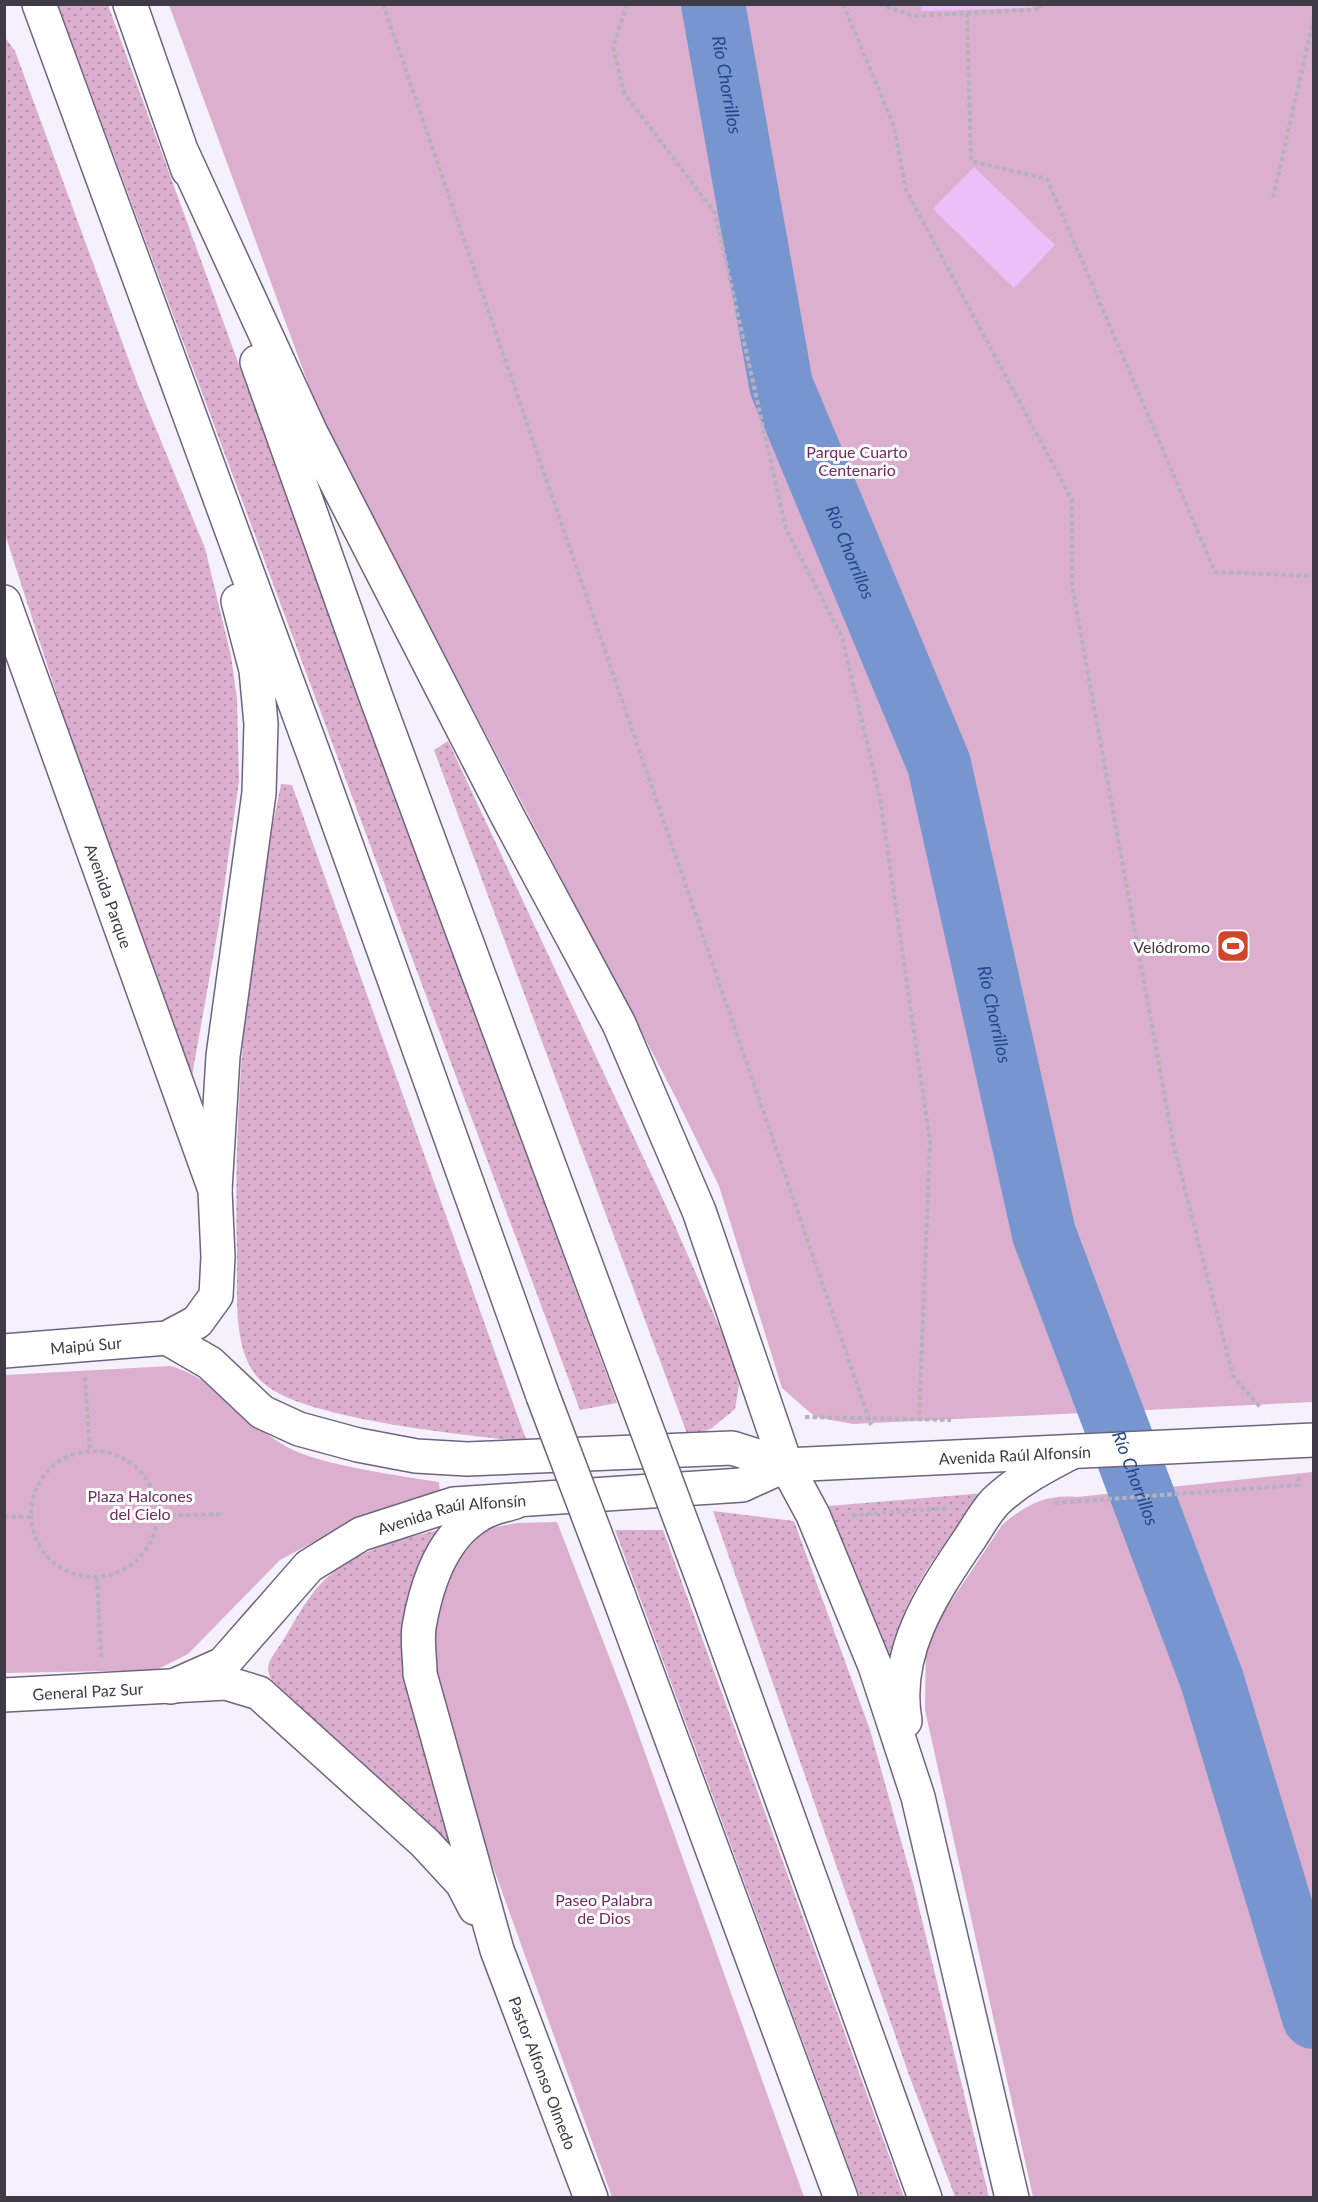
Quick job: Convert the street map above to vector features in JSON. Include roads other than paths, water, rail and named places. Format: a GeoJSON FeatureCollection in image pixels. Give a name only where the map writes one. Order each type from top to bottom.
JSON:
{"type":"FeatureCollection","features":[{"type":"Feature","properties":{"kind":"main road"},"geometry":{"type":"LineString","coordinates":[[39,4],[181,390],[543,1396],[841,2198]]}},
{"type":"Feature","properties":{"kind":"main road"},"geometry":{"type":"LineString","coordinates":[[130,4],[376,697],[706,1588],[925,2198]]}},
{"type":"Feature","properties":{"kind":"main road"},"geometry":{"type":"LineString","coordinates":[[181,150],[310,431],[508,817],[619,1024],[699,1211],[786,1465],[813,1515],[875,1666],[918,1797]]}},
{"type":"Feature","properties":{"kind":"main road"},"geometry":{"type":"LineString","coordinates":[[167,1338],[197,1322],[216,1296],[218,1257],[215,1190],[223,1056],[259,793],[261,724],[256,670],[181,390]]}},
{"type":"Feature","properties":{"kind":"main road","name":"Avenida Parque"},"geometry":{"type":"LineString","coordinates":[[4,602],[215,1190]]}},
{"type":"Feature","properties":{"kind":"main road","name":"Avenida Raúl Alfonsín"},"geometry":{"type":"LineString","coordinates":[[167,1338],[210,1363],[262,1412],[299,1429],[358,1445],[416,1456],[467,1459],[732,1448],[786,1465],[1309,1440]]}},
{"type":"Feature","properties":{"kind":"main road","name":"Maipú Sur"},"geometry":{"type":"LineString","coordinates":[[4,1351],[167,1338]]}},
{"type":"Feature","properties":{"kind":"main road"},"geometry":{"type":"LineString","coordinates":[[1012,2198],[918,1797],[903,1711],[903,1669],[920,1617],[995,1503],[1029,1475],[1072,1452]]}},
{"type":"Feature","properties":{"kind":"main road","name":"Avenida Raúl Alfonsín"},"geometry":{"type":"LineString","coordinates":[[171,1687],[223,1664],[309,1566],[361,1534],[454,1504],[514,1502],[742,1485],[786,1465]]}},
{"type":"Feature","properties":{"kind":"main road"},"geometry":{"type":"LineString","coordinates":[[496,1950],[420,1674],[419,1629],[431,1577],[452,1539],[479,1514],[514,1502]]}},
{"type":"Feature","properties":{"kind":"main road","name":"General Paz Sur"},"geometry":{"type":"LineString","coordinates":[[4,1695],[226,1683],[259,1694],[425,1843],[462,1883],[496,1950]]}},
{"type":"Feature","properties":{"kind":"main road","name":"Pastor Alfonso Olmedo"},"geometry":{"type":"LineString","coordinates":[[496,1950],[591,2198]]}},
{"type":"Feature","properties":{"kind":"waterway","name":"Río Chorrillos"},"geometry":{"type":"LineString","coordinates":[[713,4],[781,385],[939,764],[1044,1234],[1212,1680],[1314,2017]]}},
{"type":"Feature","properties":{"kind":"place","name":"Velódromo"},"geometry":{"type":"Point","coordinates":[1233,946]}},
{"type":"Feature","properties":{"kind":"park label","name":"Parque Cuarto Centenario"},"geometry":{"type":"Point","coordinates":[857,460]}},
{"type":"Feature","properties":{"kind":"park label","name":"Plaza Halcones del Cielo"},"geometry":{"type":"Point","coordinates":[140,1504]}},
{"type":"Feature","properties":{"kind":"park label","name":"Paseo Palabra de Dios"},"geometry":{"type":"Point","coordinates":[604,1908]}}]}
